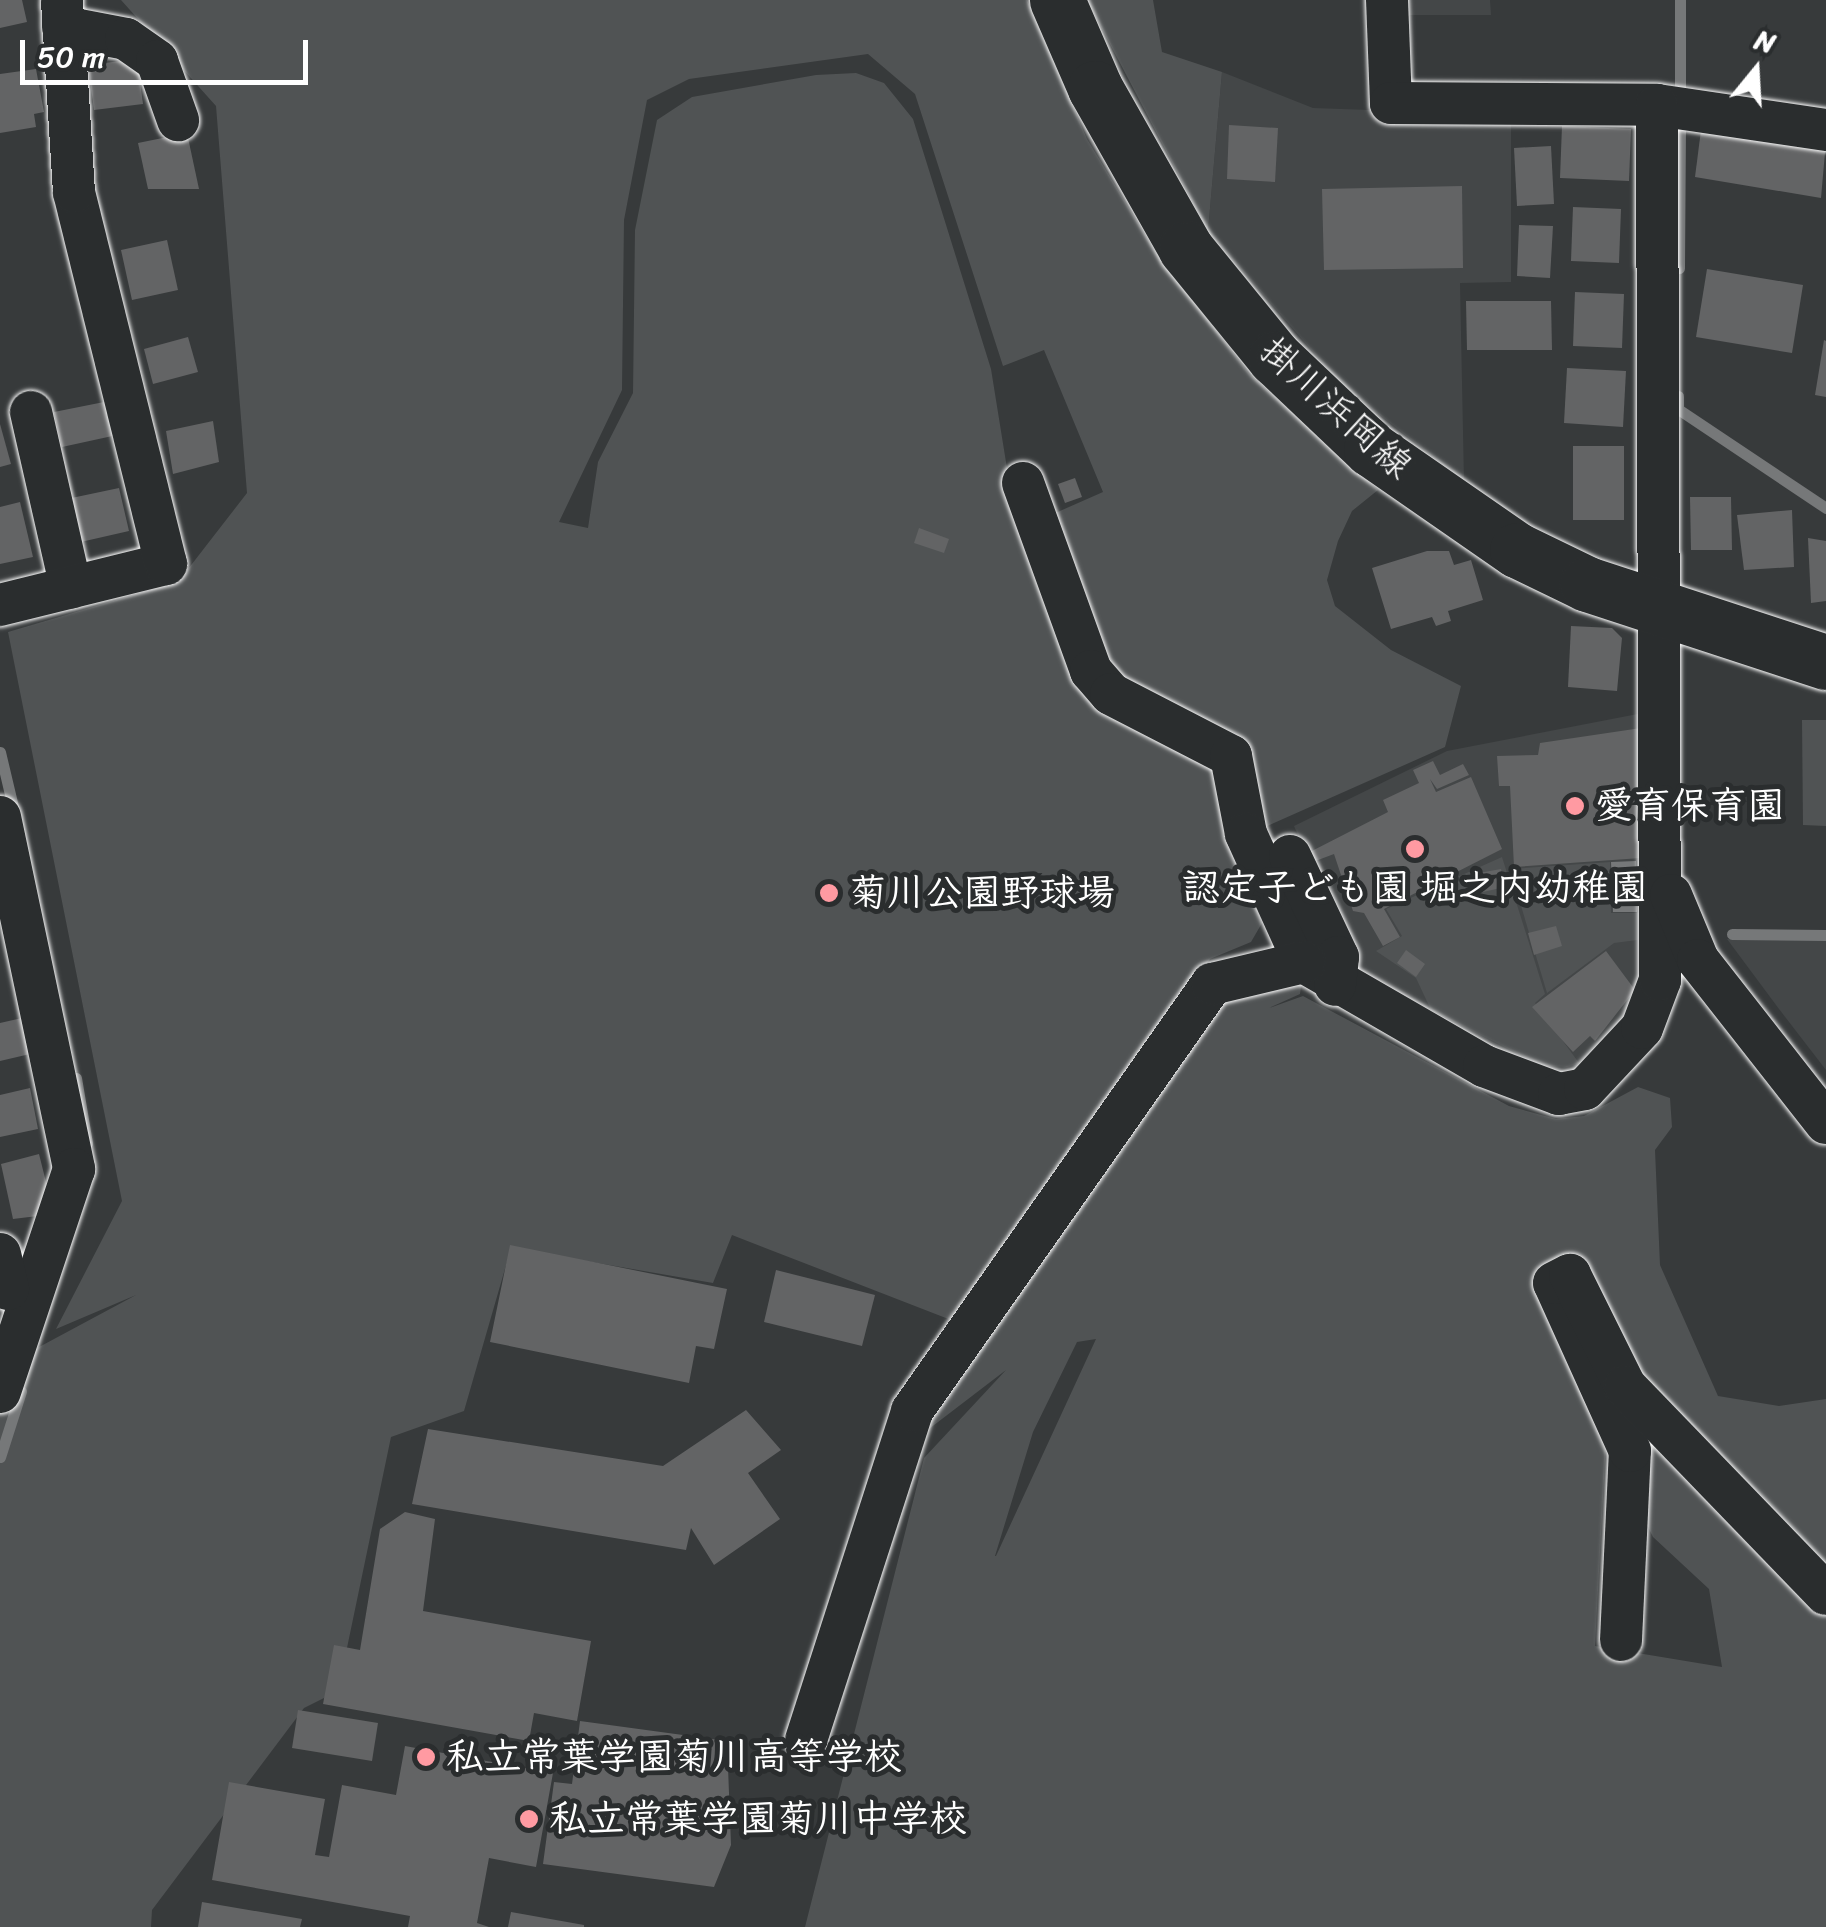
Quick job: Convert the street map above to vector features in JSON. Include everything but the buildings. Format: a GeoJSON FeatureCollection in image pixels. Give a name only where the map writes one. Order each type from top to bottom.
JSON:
{"type":"FeatureCollection","features":[{"type":"Feature","properties":{"kind":"main road","name":"掛川浜岡線"},"geometry":{"type":"LineString","coordinates":[[1057,0],[1176,233],[1310,393],[1370,449],[1517,550],[1660,611],[1826,662]]}},
{"type":"Feature","properties":{"kind":"street"},"geometry":{"type":"LineString","coordinates":[[1387,0],[1391,103],[1673,106],[1826,130]]}},
{"type":"Feature","properties":{"kind":"street"},"geometry":{"type":"LineString","coordinates":[[0,605],[166,564],[74,192],[63,14],[126,38],[156,61],[178,120]]}},
{"type":"Feature","properties":{"kind":"street"},"geometry":{"type":"LineString","coordinates":[[806,1740],[912,1411],[1212,984],[1319,974],[1522,1082],[1559,1094],[1585,1088],[1642,1028],[1660,980],[1660,611],[1673,106]]}},
{"type":"Feature","properties":{"kind":"street"},"geometry":{"type":"LineString","coordinates":[[31,412],[70,588]]}},
{"type":"Feature","properties":{"kind":"street"},"geometry":{"type":"LineString","coordinates":[[1023,483],[1091,671],[1111,694],[1231,756],[1246,834],[1319,974]]}},
{"type":"Feature","properties":{"kind":"street"},"geometry":{"type":"LineString","coordinates":[[0,817],[74,1169],[11,1279],[0,1392]]}},
{"type":"Feature","properties":{"kind":"street"},"geometry":{"type":"LineString","coordinates":[[1662,842],[1675,920],[1698,960],[1826,1123]]}},
{"type":"Feature","properties":{"kind":"street"},"geometry":{"type":"LineString","coordinates":[[1290,856],[1338,957],[1319,974]]}},
{"type":"Feature","properties":{"kind":"street"},"geometry":{"type":"LineString","coordinates":[[1621,1640],[1630,1452],[1554,1283],[1570,1275],[1626,1386],[1826,1594]]}},
{"type":"Feature","properties":{"kind":"shaded area"},"geometry":{"type":"Polygon","coordinates":[[[121,0],[1027,0],[1087,139],[1156,253],[1250,375],[1378,490],[1352,511],[1338,541],[1327,580],[1335,606],[1391,650],[1461,686],[1445,747],[1256,831],[1239,743],[1128,686],[1092,631],[1084,633],[1044,518],[1103,492],[1044,350],[1003,366],[915,94],[868,54],[689,79],[647,100],[624,220],[622,390],[559,522],[588,528],[598,462],[633,393],[635,230],[657,120],[692,97],[816,75],[856,73],[884,83],[913,119],[991,369],[1010,487],[1063,643],[1103,704],[1217,762],[1226,832],[1262,923],[1251,942],[1210,959],[951,1320],[732,1235],[713,1283],[511,1248],[464,1411],[391,1437],[338,1691],[304,1708],[152,1910],[151,1927],[0,1927],[0,1368],[136,1295],[56,1329],[122,1201],[8,632],[178,582],[247,493],[216,106],[121,0]]]}},
{"type":"Feature","properties":{"kind":"shaded area"},"geometry":{"type":"Polygon","coordinates":[[[1087,0],[1153,0],[1162,52],[1222,72],[1208,231],[1087,0]]]}},
{"type":"Feature","properties":{"kind":"shaded area"},"geometry":{"type":"Polygon","coordinates":[[[1399,0],[1490,0],[1491,15],[1399,15],[1399,0]]]}},
{"type":"Feature","properties":{"kind":"shaded area"},"geometry":{"type":"Polygon","coordinates":[[[1222,72],[1313,108],[1511,115],[1511,282],[1460,283],[1464,481],[1342,385],[1208,231],[1222,72]]]}},
{"type":"Feature","properties":{"kind":"shaded area"},"geometry":{"type":"Polygon","coordinates":[[[1648,712],[1648,888],[1636,1004],[1580,1065],[1555,1070],[1522,1059],[1358,970],[1294,826],[1447,751],[1648,712]]]}},
{"type":"Feature","properties":{"kind":"shaded area"},"geometry":{"type":"Polygon","coordinates":[[[1802,720],[1826,720],[1826,826],[1803,825],[1802,720]]]}},
{"type":"Feature","properties":{"kind":"shaded area"},"geometry":{"type":"Polygon","coordinates":[[[1502,857],[1545,994],[1535,1003],[1579,1063],[1543,1066],[1431,1010],[1416,978],[1376,951],[1402,936],[1386,909],[1502,857]]]}},
{"type":"Feature","properties":{"kind":"shaded area"},"geometry":{"type":"Polygon","coordinates":[[[1636,861],[1637,912],[1613,912],[1611,862],[1636,861]]]}},
{"type":"Feature","properties":{"kind":"shaded area"},"geometry":{"type":"Polygon","coordinates":[[[1610,862],[1611,913],[1646,913],[1645,939],[1614,943],[1547,993],[1510,869],[1610,862]]]}},
{"type":"Feature","properties":{"kind":"shaded area"},"geometry":{"type":"Polygon","coordinates":[[[1727,939],[1826,940],[1826,1070],[1779,1009],[1727,939]]]}},
{"type":"Feature","properties":{"kind":"shaded area"},"geometry":{"type":"Polygon","coordinates":[[[1304,962],[1300,994],[1269,1008],[1303,996],[1509,1106],[1556,1119],[1584,1116],[1638,1087],[1670,1098],[1672,1127],[1655,1150],[1660,1265],[1718,1396],[1779,1406],[1826,1399],[1826,1927],[805,1927],[924,1458],[1006,1370],[925,1432],[977,1328],[1148,1065],[1262,968],[1304,962]],[[1096,1339],[1077,1342],[1033,1432],[995,1556],[996,1556],[1096,1339]],[[1606,1441],[1595,1646],[1722,1667],[1709,1589],[1653,1537],[1606,1441]]]}},
{"type":"Feature","properties":{"kind":"waterway"},"geometry":{"type":"LineString","coordinates":[[1680,0],[1680,98]]}},
{"type":"Feature","properties":{"kind":"waterway"},"geometry":{"type":"LineString","coordinates":[[1679,268],[1680,116]]}},
{"type":"Feature","properties":{"kind":"waterway"},"geometry":{"type":"LineString","coordinates":[[1678,396],[1678,409],[1826,508]]}},
{"type":"Feature","properties":{"kind":"waterway"},"geometry":{"type":"LineString","coordinates":[[0,752],[14,811]]}},
{"type":"Feature","properties":{"kind":"waterway"},"geometry":{"type":"LineString","coordinates":[[1732,934],[1826,935]]}},
{"type":"Feature","properties":{"kind":"waterway"},"geometry":{"type":"LineString","coordinates":[[76,1078],[87,1143]]}},
{"type":"Feature","properties":{"kind":"waterway"},"geometry":{"type":"LineString","coordinates":[[0,1457],[21,1391]]}},
{"type":"Feature","properties":{"kind":"place","name":"愛育保育園"},"geometry":{"type":"Point","coordinates":[1575,806]}},
{"type":"Feature","properties":{"kind":"place","name":"認定子ども園 堀之内幼稚園"},"geometry":{"type":"Point","coordinates":[1415,849]}},
{"type":"Feature","properties":{"kind":"place","name":"菊川公園野球場"},"geometry":{"type":"Point","coordinates":[829,893]}},
{"type":"Feature","properties":{"kind":"place","name":"私立常葉学園菊川高等学校"},"geometry":{"type":"Point","coordinates":[426,1757]}},
{"type":"Feature","properties":{"kind":"place","name":"私立常葉学園菊川中学校"},"geometry":{"type":"Point","coordinates":[529,1819]}}]}
